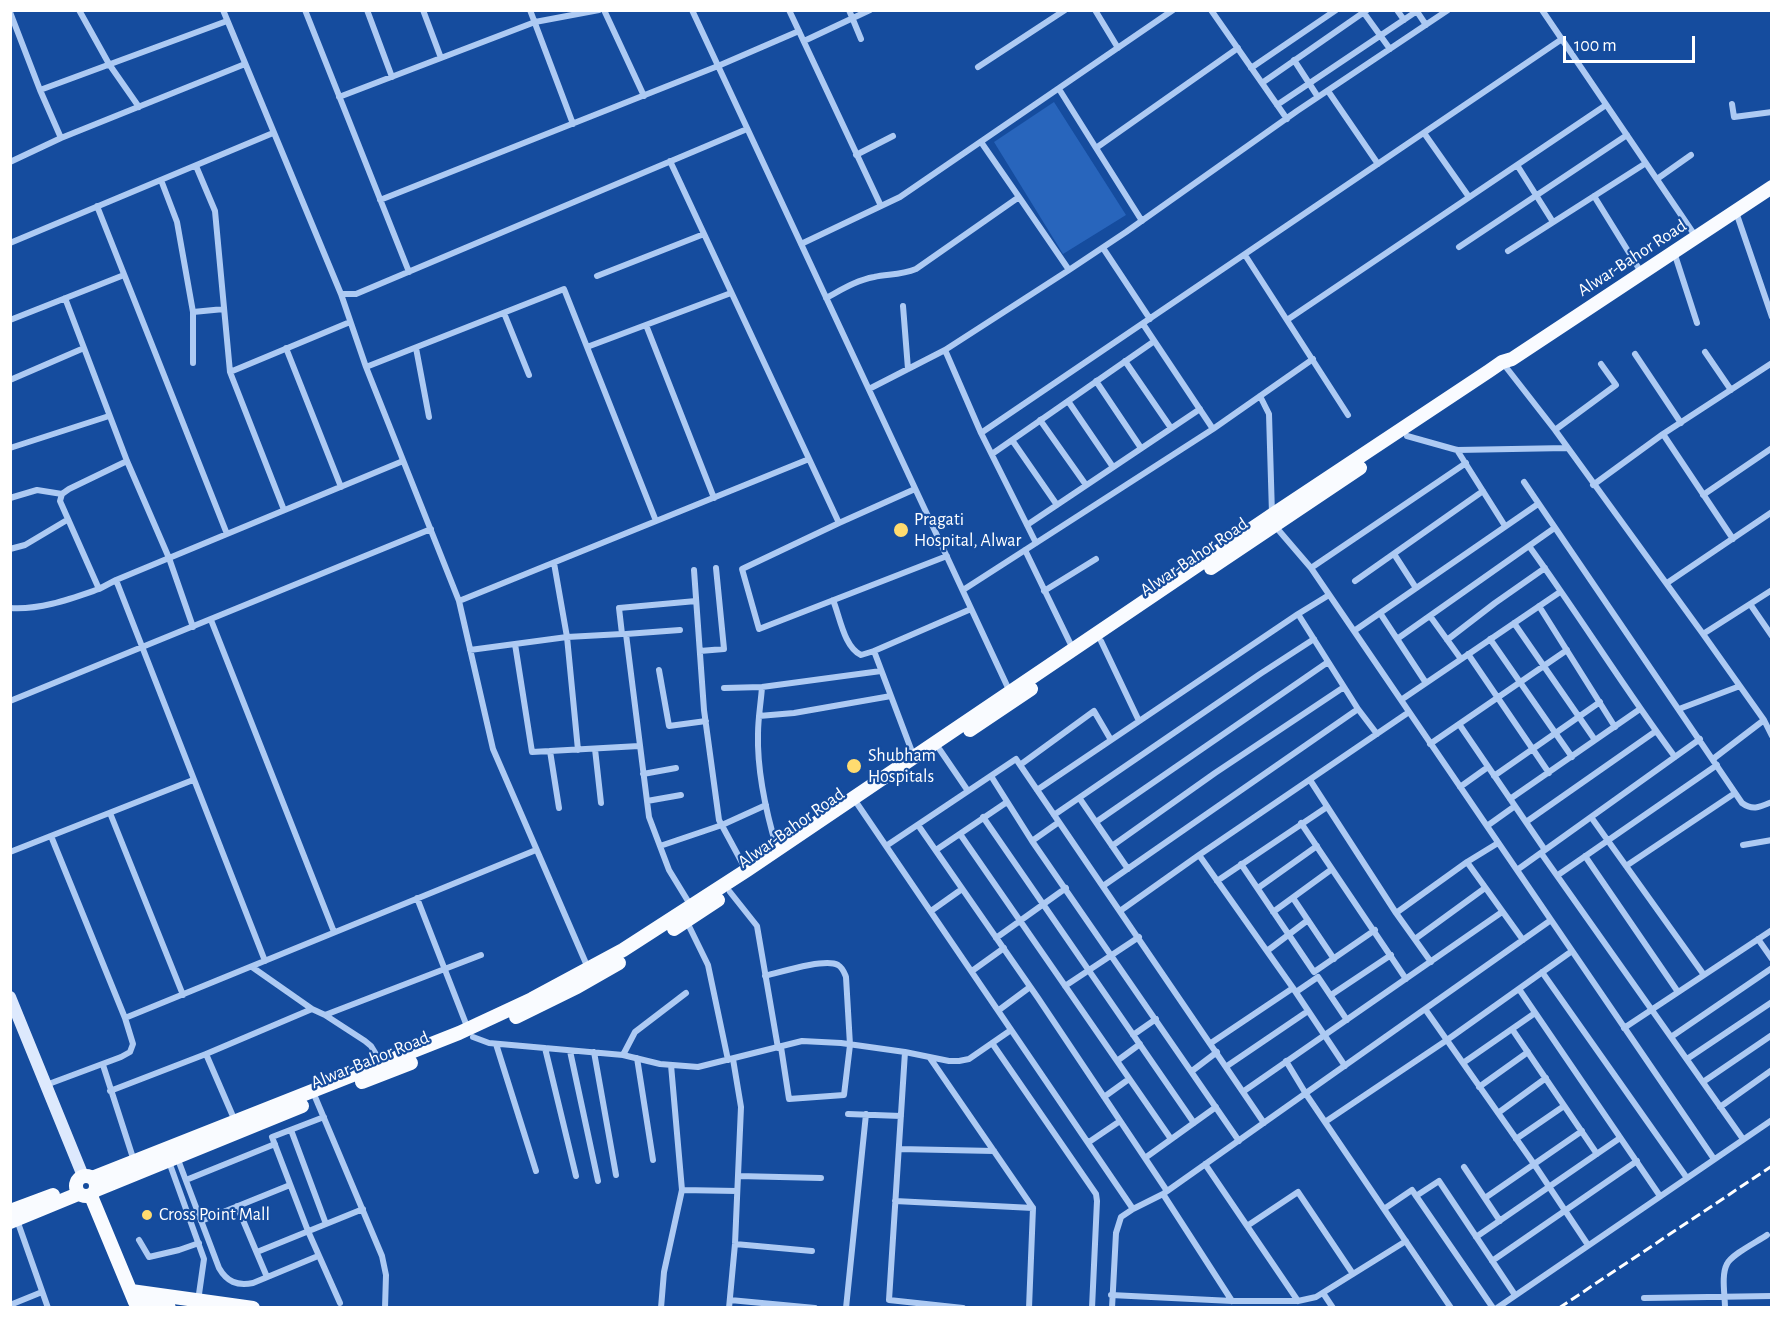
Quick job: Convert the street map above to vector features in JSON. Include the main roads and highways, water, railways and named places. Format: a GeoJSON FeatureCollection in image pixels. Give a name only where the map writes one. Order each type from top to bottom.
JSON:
{"type":"FeatureCollection","features":[{"type":"Feature","properties":{"kind":"main road","name":"Alwar-Bahor Road"},"geometry":{"type":"LineString","coordinates":[[86,1187],[172,1157],[577,987],[687,921],[914,757],[1101,641],[1273,520],[1641,272],[1772,187]]}},
{"type":"Feature","properties":{"kind":"main road","name":"Alwar-Bahor Road"},"geometry":{"type":"LineString","coordinates":[[86,1187],[134,1161],[235,1122],[314,1096],[382,1064],[471,1033],[624,950],[777,850],[940,750],[1073,649],[1407,436],[1507,363]]}},
{"type":"Feature","properties":{"kind":"main road"},"geometry":{"type":"LineString","coordinates":[[13,1218],[86,1187],[135,1300]]}},
{"type":"Feature","properties":{"kind":"main road"},"geometry":{"type":"LineString","coordinates":[[135,1300],[253,1308]]}},
{"type":"Feature","properties":{"kind":"main road"},"geometry":{"type":"LineString","coordinates":[[135,1300],[169,1308]]}},
{"type":"Feature","properties":{"kind":"railway"},"geometry":{"type":"LineString","coordinates":[[1559,1308],[1772,1166]]}},
{"type":"Feature","properties":{"kind":"place","name":"Pragati Hospital, Alwar"},"geometry":{"type":"Point","coordinates":[901,530]}},
{"type":"Feature","properties":{"kind":"place","name":"Shubham Hospitals"},"geometry":{"type":"Point","coordinates":[854,766]}},
{"type":"Feature","properties":{"kind":"place","name":"Cross Point Mall"},"geometry":{"type":"Point","coordinates":[147,1215]}}]}
